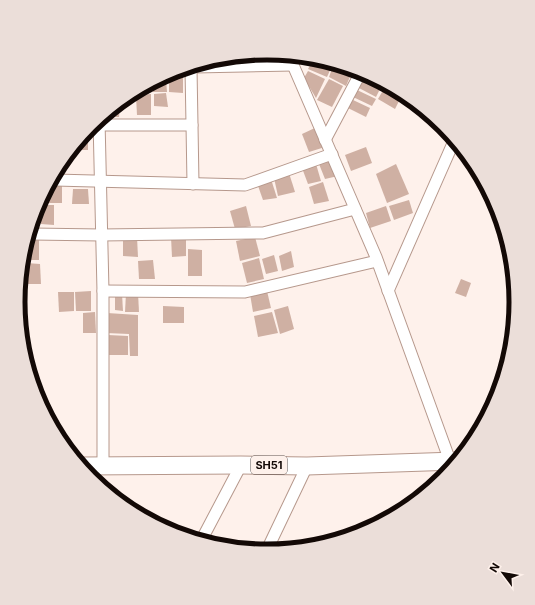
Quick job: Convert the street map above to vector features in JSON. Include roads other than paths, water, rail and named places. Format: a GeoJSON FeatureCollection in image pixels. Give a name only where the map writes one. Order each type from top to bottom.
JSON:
{"type":"FeatureCollection","features":[{"type":"Feature","properties":{"kind":"main road","name":"SH51"},"geometry":{"type":"LineString","coordinates":[[88,466],[307,466],[451,461]]}},
{"type":"Feature","properties":{"kind":"street"},"geometry":{"type":"LineString","coordinates":[[211,67],[288,61]]}},
{"type":"Feature","properties":{"kind":"street"},"geometry":{"type":"LineString","coordinates":[[292,62],[377,261],[452,459]]}},
{"type":"Feature","properties":{"kind":"street"},"geometry":{"type":"LineString","coordinates":[[191,73],[193,184]]}},
{"type":"Feature","properties":{"kind":"street"},"geometry":{"type":"LineString","coordinates":[[326,140],[358,77]]}},
{"type":"Feature","properties":{"kind":"street"},"geometry":{"type":"LineString","coordinates":[[104,124],[192,125]]}},
{"type":"Feature","properties":{"kind":"street"},"geometry":{"type":"LineString","coordinates":[[97,130],[100,181],[102,291],[103,465]]}},
{"type":"Feature","properties":{"kind":"street"},"geometry":{"type":"LineString","coordinates":[[388,291],[452,145]]}},
{"type":"Feature","properties":{"kind":"street"},"geometry":{"type":"LineString","coordinates":[[58,180],[245,185],[332,154]]}},
{"type":"Feature","properties":{"kind":"street"},"geometry":{"type":"LineString","coordinates":[[35,234],[101,235],[263,233],[355,209]]}},
{"type":"Feature","properties":{"kind":"street"},"geometry":{"type":"LineString","coordinates":[[102,291],[245,292],[377,261]]}},
{"type":"Feature","properties":{"kind":"street"},"geometry":{"type":"LineString","coordinates":[[203,536],[241,465]]}},
{"type":"Feature","properties":{"kind":"street"},"geometry":{"type":"LineString","coordinates":[[269,545],[307,466]]}}]}
